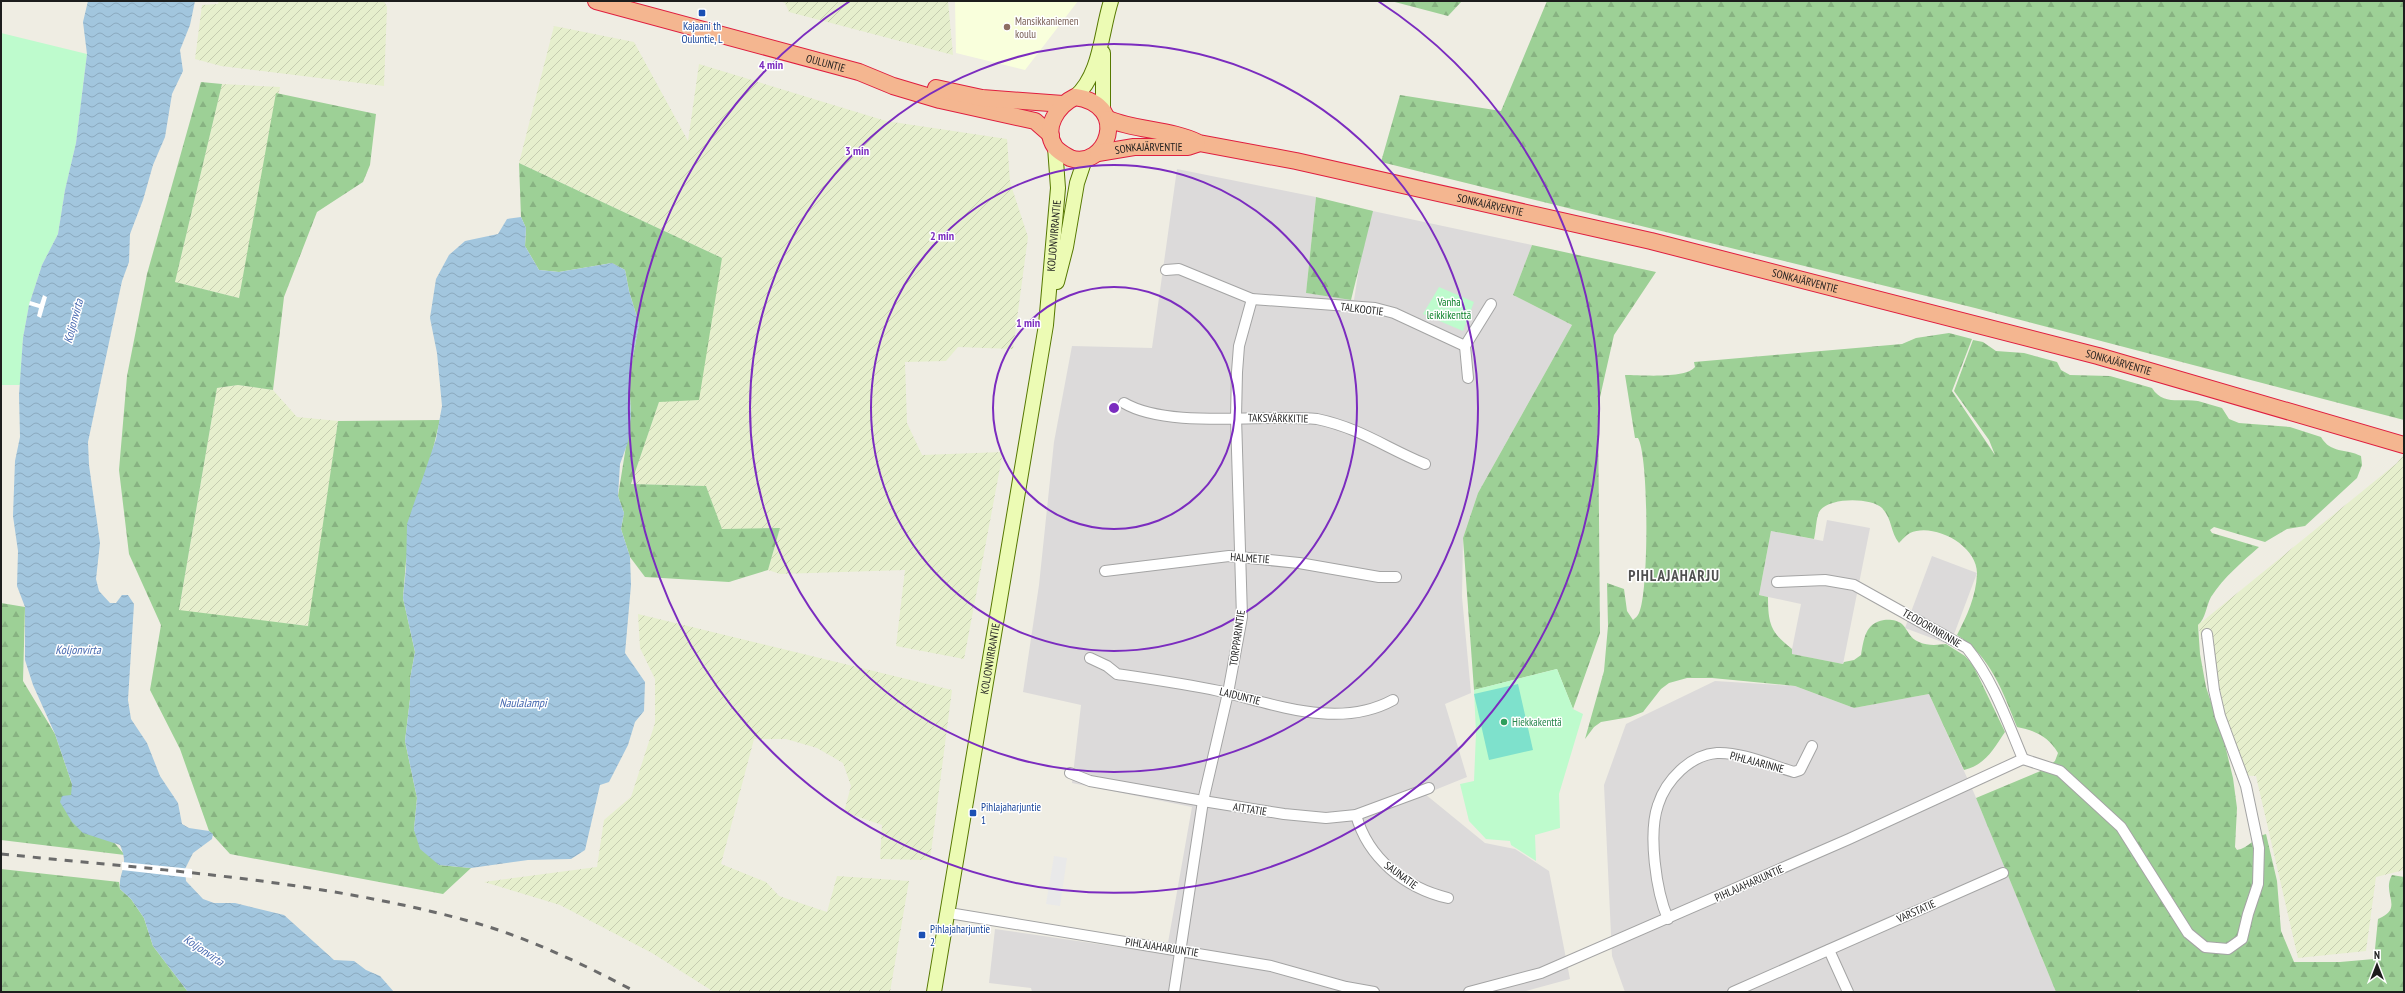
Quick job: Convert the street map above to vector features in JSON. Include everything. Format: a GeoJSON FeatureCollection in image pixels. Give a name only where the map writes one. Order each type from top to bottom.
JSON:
{"type":"FeatureCollection","features":[{"type":"Feature","properties":{"kind":"highway","name":"OULUNTIE"},"geometry":{"type":"LineString","coordinates":[[596,1],[870,75],[894,78],[982,98],[1069,101]]}},
{"type":"Feature","properties":{"kind":"highway","name":"OULUNTIE"},"geometry":{"type":"LineString","coordinates":[[870,75],[893,86],[940,100],[1035,122],[1053,141]]}},
{"type":"Feature","properties":{"kind":"highway"},"geometry":{"type":"LineString","coordinates":[[1086,99],[1105,114],[1107,137],[1092,156],[1074,159],[1064,155],[1053,141],[1052,123],[1056,112],[1069,101],[1086,99]]}},
{"type":"Feature","properties":{"kind":"highway","name":"SONKAJÄRVENTIE"},"geometry":{"type":"LineString","coordinates":[[1105,114],[1141,130],[1186,137],[1199,143],[1296,161],[1651,241],[2098,356],[2404,445]]}},
{"type":"Feature","properties":{"kind":"highway","name":"SONKAJÄRVENTIE"},"geometry":{"type":"LineString","coordinates":[[1092,156],[1134,147],[1188,147],[1199,143]]}},
{"type":"Feature","properties":{"kind":"main road"},"geometry":{"type":"LineString","coordinates":[[1069,101],[1084,90],[1103,37],[1111,1]]}},
{"type":"Feature","properties":{"kind":"main road"},"geometry":{"type":"LineString","coordinates":[[1103,37],[1105,114]]}},
{"type":"Feature","properties":{"kind":"main road","name":"KOLJONVIRRANTIE"},"geometry":{"type":"LineString","coordinates":[[934,992],[949,913],[1046,325],[1058,188],[1053,141]]}},
{"type":"Feature","properties":{"kind":"main road","name":"KOLJONVIRRANTIE"},"geometry":{"type":"LineString","coordinates":[[1046,325],[1066,248],[1076,183],[1092,156]]}},
{"type":"Feature","properties":{"kind":"street","name":"TALKOOTIE"},"geometry":{"type":"LineString","coordinates":[[1166,270],[1179,269],[1252,299],[1375,308],[1394,313],[1465,346]]}},
{"type":"Feature","properties":{"kind":"street","name":"TORPPARINTIE"},"geometry":{"type":"LineString","coordinates":[[1174,992],[1203,801],[1228,693],[1242,617],[1236,417],[1239,346],[1252,299]]}},
{"type":"Feature","properties":{"kind":"street"},"geometry":{"type":"LineString","coordinates":[[1468,378],[1465,346],[1491,304]]}},
{"type":"Feature","properties":{"kind":"street","name":"TAKSVÄRKKITIE"},"geometry":{"type":"LineString","coordinates":[[1124,402],[1138,411],[1163,416],[1302,417],[1335,423],[1371,436],[1425,464]]}},
{"type":"Feature","properties":{"kind":"street","name":"HALMETIE"},"geometry":{"type":"LineString","coordinates":[[1104,572],[1240,556],[1299,563],[1379,577],[1396,577]]}},
{"type":"Feature","properties":{"kind":"street","name":"TEODORINRINNE"},"geometry":{"type":"LineString","coordinates":[[1777,582],[1826,580],[1854,586],[1967,648],[1978,662],[1998,700],[2023,759]]}},
{"type":"Feature","properties":{"kind":"street"},"geometry":{"type":"LineString","coordinates":[[2023,759],[2060,771],[2120,827],[2188,933],[2205,947],[2228,949],[2237,943],[2242,939],[2248,914],[2258,884],[2259,848],[2246,786],[2220,716],[2214,690],[2207,634]]}},
{"type":"Feature","properties":{"kind":"street","name":"LAIDUNTIE"},"geometry":{"type":"LineString","coordinates":[[1090,658],[1107,666],[1117,674],[1228,693],[1305,712],[1326,714],[1368,711],[1393,700]]}},
{"type":"Feature","properties":{"kind":"street","name":"PIHLAJARINNE"},"geometry":{"type":"LineString","coordinates":[[1668,919],[1659,898],[1654,841],[1658,805],[1671,780],[1696,759],[1718,753],[1749,758],[1794,772],[1800,770],[1812,746]]}},
{"type":"Feature","properties":{"kind":"street","name":"PIHLAJAHARJUNTIE"},"geometry":{"type":"LineString","coordinates":[[1469,992],[1541,973],[1668,919],[2023,759]]}},
{"type":"Feature","properties":{"kind":"street","name":"AITTATIE"},"geometry":{"type":"LineString","coordinates":[[1070,773],[1090,781],[1203,801],[1307,817],[1344,818],[1429,788]]}},
{"type":"Feature","properties":{"kind":"street","name":"SAUNATIE"},"geometry":{"type":"LineString","coordinates":[[1356,815],[1368,843],[1392,871],[1417,887],[1448,898]]}},
{"type":"Feature","properties":{"kind":"street","name":"VARSTATIE"},"geometry":{"type":"LineString","coordinates":[[1733,992],[2003,873]]}},
{"type":"Feature","properties":{"kind":"street","name":"PIHLAJAHARJUNTIE"},"geometry":{"type":"LineString","coordinates":[[949,913],[1180,949],[1271,966],[1346,987],[1374,992]]}},
{"type":"Feature","properties":{"kind":"street"},"geometry":{"type":"LineString","coordinates":[[1829,950],[1848,992]]}},
{"type":"Feature","properties":{"kind":"shaded area"},"geometry":{"type":"Polygon","coordinates":[[[219,1],[384,1],[387,7],[384,86],[221,66],[195,59],[202,5],[218,4],[219,1]]]}},
{"type":"Feature","properties":{"kind":"shaded area"},"geometry":{"type":"Polygon","coordinates":[[[780,1],[948,1],[953,55],[789,12],[785,3],[780,1]]]}},
{"type":"Feature","properties":{"kind":"shaded area","name":"Mansikkaniemen koulu"},"geometry":{"type":"Polygon","coordinates":[[[955,1],[1078,1],[1025,70],[956,53],[955,1]]]}},
{"type":"Feature","properties":{"kind":"shaded area"},"geometry":{"type":"Polygon","coordinates":[[[554,26],[634,42],[688,141],[699,64],[886,121],[1007,139],[1010,182],[1028,237],[1013,349],[958,347],[946,361],[905,362],[907,423],[922,455],[1003,452],[964,659],[896,646],[905,570],[780,574],[768,570],[780,528],[722,530],[706,486],[631,484],[659,402],[722,258],[519,163],[554,26]]]}},
{"type":"Feature","properties":{"kind":"shaded area"},"geometry":{"type":"Polygon","coordinates":[[[222,84],[280,87],[239,298],[175,282],[222,84]]]}},
{"type":"Feature","properties":{"kind":"shaded area"},"geometry":{"type":"Polygon","coordinates":[[[1177,169],[1316,197],[1306,293],[1354,300],[1368,210],[1532,245],[1513,295],[1572,325],[1478,493],[1463,538],[1462,597],[1471,693],[1445,704],[1467,777],[1425,794],[1485,843],[1515,849],[1549,871],[1570,979],[1522,992],[1032,992],[1031,988],[989,983],[995,929],[1166,954],[1192,807],[1072,783],[1081,705],[1023,692],[1039,585],[1054,442],[1072,346],[1152,348],[1177,169]]]}},
{"type":"Feature","properties":{"kind":"shaded area"},"geometry":{"type":"Polygon","coordinates":[[[238,385],[273,390],[297,417],[338,421],[309,626],[179,611],[217,388],[238,385]]]}},
{"type":"Feature","properties":{"kind":"shaded area"},"geometry":{"type":"Polygon","coordinates":[[[2404,454],[2404,870],[2376,877],[2366,951],[2298,958],[2256,776],[2235,775],[2198,625],[2397,463],[2404,454]]]}},
{"type":"Feature","properties":{"kind":"shaded area"},"geometry":{"type":"Polygon","coordinates":[[[1827,520],[1870,528],[1843,664],[1791,654],[1801,604],[1759,595],[1771,531],[1823,541],[1827,520]]]}},
{"type":"Feature","properties":{"kind":"shaded area"},"geometry":{"type":"Polygon","coordinates":[[[1932,556],[1977,573],[1950,645],[1905,628],[1932,556]]]}},
{"type":"Feature","properties":{"kind":"shaded area"},"geometry":{"type":"Polygon","coordinates":[[[638,614],[952,690],[930,860],[880,859],[882,825],[844,812],[851,786],[843,763],[817,748],[786,739],[754,739],[721,864],[766,882],[779,896],[827,912],[837,876],[909,881],[890,992],[714,992],[652,953],[560,905],[484,882],[597,867],[604,820],[631,797],[655,723],[655,679],[640,648],[638,614]]]}},
{"type":"Feature","properties":{"kind":"shaded area"},"geometry":{"type":"Polygon","coordinates":[[[1715,681],[1795,686],[1854,708],[1929,694],[1974,793],[2056,992],[1625,992],[1612,956],[1604,785],[1626,724],[1715,681]]]}},
{"type":"Feature","properties":{"kind":"shaded area","name":"Hiekkakenttä"},"geometry":{"type":"Polygon","coordinates":[[[1518,684],[1533,750],[1489,760],[1474,694],[1518,684]]]}},
{"type":"Feature","properties":{"kind":"shaded area"},"geometry":{"type":"Polygon","coordinates":[[[1054,856],[1067,858],[1060,906],[1046,904],[1054,856]]]}},
{"type":"Feature","properties":{"kind":"green space"},"geometry":{"type":"Polygon","coordinates":[[[1391,1],[1462,1],[1448,16],[1391,1]]]}},
{"type":"Feature","properties":{"kind":"green space"},"geometry":{"type":"Polygon","coordinates":[[[1547,1],[2404,1],[2404,420],[1975,308],[1381,162],[1400,95],[1501,111],[1547,1]]]}},
{"type":"Feature","properties":{"kind":"green space"},"geometry":{"type":"Polygon","coordinates":[[[1,33],[87,54],[76,143],[65,190],[58,234],[42,265],[29,305],[23,338],[20,385],[1,385],[1,33]]]}},
{"type":"Feature","properties":{"kind":"green space"},"geometry":{"type":"Polygon","coordinates":[[[201,82],[222,84],[175,282],[239,298],[276,93],[376,114],[370,165],[363,182],[317,212],[284,297],[273,390],[238,385],[217,388],[179,610],[308,626],[338,421],[440,420],[406,561],[403,598],[415,652],[410,679],[410,699],[405,741],[417,798],[414,830],[439,865],[471,868],[443,894],[230,854],[209,831],[180,749],[150,690],[161,625],[129,554],[119,470],[127,376],[147,274],[201,82]]]}},
{"type":"Feature","properties":{"kind":"green space"},"geometry":{"type":"Polygon","coordinates":[[[519,163],[722,258],[699,400],[659,402],[631,484],[706,486],[722,529],[780,528],[768,570],[729,582],[645,577],[630,557],[621,529],[624,513],[618,496],[631,415],[629,378],[639,324],[629,291],[625,270],[612,263],[559,272],[539,270],[525,246],[526,228],[521,217],[519,163]]]}},
{"type":"Feature","properties":{"kind":"green space"},"geometry":{"type":"Polygon","coordinates":[[[1316,197],[1373,211],[1351,300],[1306,293],[1316,197]]]}},
{"type":"Feature","properties":{"kind":"green space"},"geometry":{"type":"Polygon","coordinates":[[[1532,245],[1656,272],[1614,335],[1598,406],[1600,633],[1573,709],[1557,669],[1474,690],[1463,538],[1478,493],[1572,325],[1513,295],[1532,245]]]}},
{"type":"Feature","properties":{"kind":"green space","name":"Vanha leikkikenttä"},"geometry":{"type":"Polygon","coordinates":[[[1439,287],[1474,302],[1463,331],[1423,314],[1439,287]]]}},
{"type":"Feature","properties":{"kind":"green space"},"geometry":{"type":"Polygon","coordinates":[[[1949,333],[1972,339],[1952,391],[1995,455],[1989,440],[1954,391],[1973,340],[1983,342],[1996,351],[2024,353],[2057,362],[2061,370],[2070,375],[2110,376],[2152,388],[2156,394],[2167,399],[2192,400],[2222,408],[2229,419],[2239,423],[2290,427],[2321,437],[2329,446],[2361,456],[2362,465],[2357,478],[2305,526],[2287,529],[2265,542],[2214,527],[2210,530],[2212,533],[2259,547],[2227,576],[2209,600],[2203,619],[2198,625],[2200,654],[2206,687],[2224,741],[2233,778],[2237,808],[2235,847],[2237,850],[2241,849],[2258,837],[2266,834],[2277,881],[2281,931],[2294,962],[2340,962],[2374,959],[2378,919],[2386,915],[2390,910],[2391,905],[2389,882],[2392,875],[2404,877],[2404,992],[2139,992],[2139,990],[2134,992],[2056,992],[1976,798],[2043,770],[2055,761],[2058,753],[2046,739],[2040,735],[2017,727],[2001,688],[1987,664],[1968,643],[1957,635],[1970,606],[1975,590],[1977,574],[1975,563],[1970,554],[1962,545],[1952,538],[1942,533],[1930,531],[1920,530],[1910,533],[1899,543],[1894,535],[1886,512],[1876,504],[1859,500],[1849,500],[1840,501],[1824,507],[1818,515],[1814,539],[1771,531],[1759,595],[1768,597],[1769,614],[1772,627],[1779,638],[1792,649],[1792,654],[1843,664],[1844,662],[1854,660],[1861,655],[1866,633],[1869,628],[1873,624],[1886,620],[1893,620],[1900,623],[1916,641],[1929,645],[1946,644],[1965,656],[1973,665],[2005,732],[1983,761],[1964,770],[1929,694],[1854,708],[1795,686],[1712,678],[1687,678],[1669,683],[1661,689],[1643,712],[1630,717],[1601,722],[1594,727],[1585,739],[1604,671],[1608,626],[1607,583],[1624,589],[1627,611],[1633,620],[1639,613],[1645,580],[1646,496],[1644,470],[1642,450],[1638,438],[1635,438],[1625,375],[1673,375],[1690,371],[1695,367],[1694,362],[1902,344],[1916,338],[1949,333]]]}},
{"type":"Feature","properties":{"kind":"green space"},"geometry":{"type":"Polygon","coordinates":[[[1,603],[25,607],[23,681],[55,734],[72,784],[72,795],[125,855],[1,840],[1,603]]]}},
{"type":"Feature","properties":{"kind":"green space"},"geometry":{"type":"Polygon","coordinates":[[[1557,669],[1573,709],[1583,714],[1559,794],[1560,828],[1535,835],[1536,861],[1511,845],[1510,841],[1486,839],[1469,821],[1460,784],[1474,781],[1476,733],[1474,690],[1557,669]]]}},
{"type":"Feature","properties":{"kind":"green space"},"geometry":{"type":"Polygon","coordinates":[[[1,869],[119,882],[120,889],[131,899],[144,918],[153,946],[188,992],[1,992],[1,869]]]}},
{"type":"Feature","properties":{"kind":"water","name":"Koljonvirta"},"geometry":{"type":"Polygon","coordinates":[[[88,1],[195,1],[190,25],[180,50],[183,71],[172,94],[165,137],[153,165],[143,200],[130,234],[129,262],[122,281],[88,442],[89,465],[100,543],[96,579],[99,591],[110,603],[116,603],[122,595],[128,595],[134,604],[128,700],[131,719],[147,743],[160,776],[178,803],[182,824],[189,828],[209,831],[213,834],[212,839],[193,853],[185,869],[186,881],[203,899],[214,903],[235,903],[284,915],[334,960],[354,961],[366,970],[380,976],[394,992],[188,992],[153,946],[144,918],[131,899],[120,889],[124,859],[120,845],[83,833],[72,822],[60,802],[62,796],[71,795],[72,784],[55,734],[33,685],[25,660],[25,607],[17,586],[18,551],[13,516],[15,461],[20,437],[19,395],[23,338],[29,305],[42,265],[58,234],[65,190],[76,143],[87,54],[83,22],[88,1]]]}},
{"type":"Feature","properties":{"kind":"water","name":"Naulalampi"},"geometry":{"type":"Polygon","coordinates":[[[521,217],[526,228],[525,246],[539,270],[559,272],[612,263],[625,270],[629,291],[639,324],[629,378],[631,415],[628,442],[620,464],[618,496],[624,513],[621,529],[630,557],[631,585],[625,653],[645,682],[644,711],[635,722],[628,745],[609,782],[600,785],[585,850],[571,859],[528,860],[471,868],[439,865],[420,849],[414,830],[417,798],[405,741],[410,699],[410,679],[415,652],[403,598],[406,568],[407,524],[436,439],[442,406],[437,353],[430,318],[436,279],[449,255],[465,241],[498,234],[507,219],[521,217]]]}},
{"type":"Feature","properties":{"kind":"pier"},"geometry":{"type":"Polygon","coordinates":[[[43,295],[47,297],[41,318],[37,316],[39,308],[29,305],[30,301],[40,304],[43,295]]]}},
{"type":"Feature","properties":{"kind":"pier"},"geometry":{"type":"Polygon","coordinates":[[[122,862],[192,869],[192,878],[122,870],[122,862]]]}},
{"type":"Feature","properties":{"kind":"railway"},"geometry":{"type":"LineString","coordinates":[[1,854],[240,878],[300,886],[418,908],[497,929],[597,972],[636,992]]}},
{"type":"Feature","properties":{"kind":"place","name":"Kajaani th Ouluntie, L"},"geometry":{"type":"Point","coordinates":[702,13]}},
{"type":"Feature","properties":{"kind":"place","name":"Mansikkaniemen koulu"},"geometry":{"type":"Point","coordinates":[1007,27]}},
{"type":"Feature","properties":{"kind":"place","name":"Hiekkakenttä"},"geometry":{"type":"Point","coordinates":[1504,722]}},
{"type":"Feature","properties":{"kind":"place","name":"Pihlajaharjuntie 1"},"geometry":{"type":"Point","coordinates":[973,813]}},
{"type":"Feature","properties":{"kind":"place","name":"Pihlajaharjuntie 2"},"geometry":{"type":"Point","coordinates":[922,935]}},
{"type":"Feature","properties":{"kind":"district","name":"PIHLAJAHARJU"},"geometry":{"type":"Point","coordinates":[1674,575]}}]}
